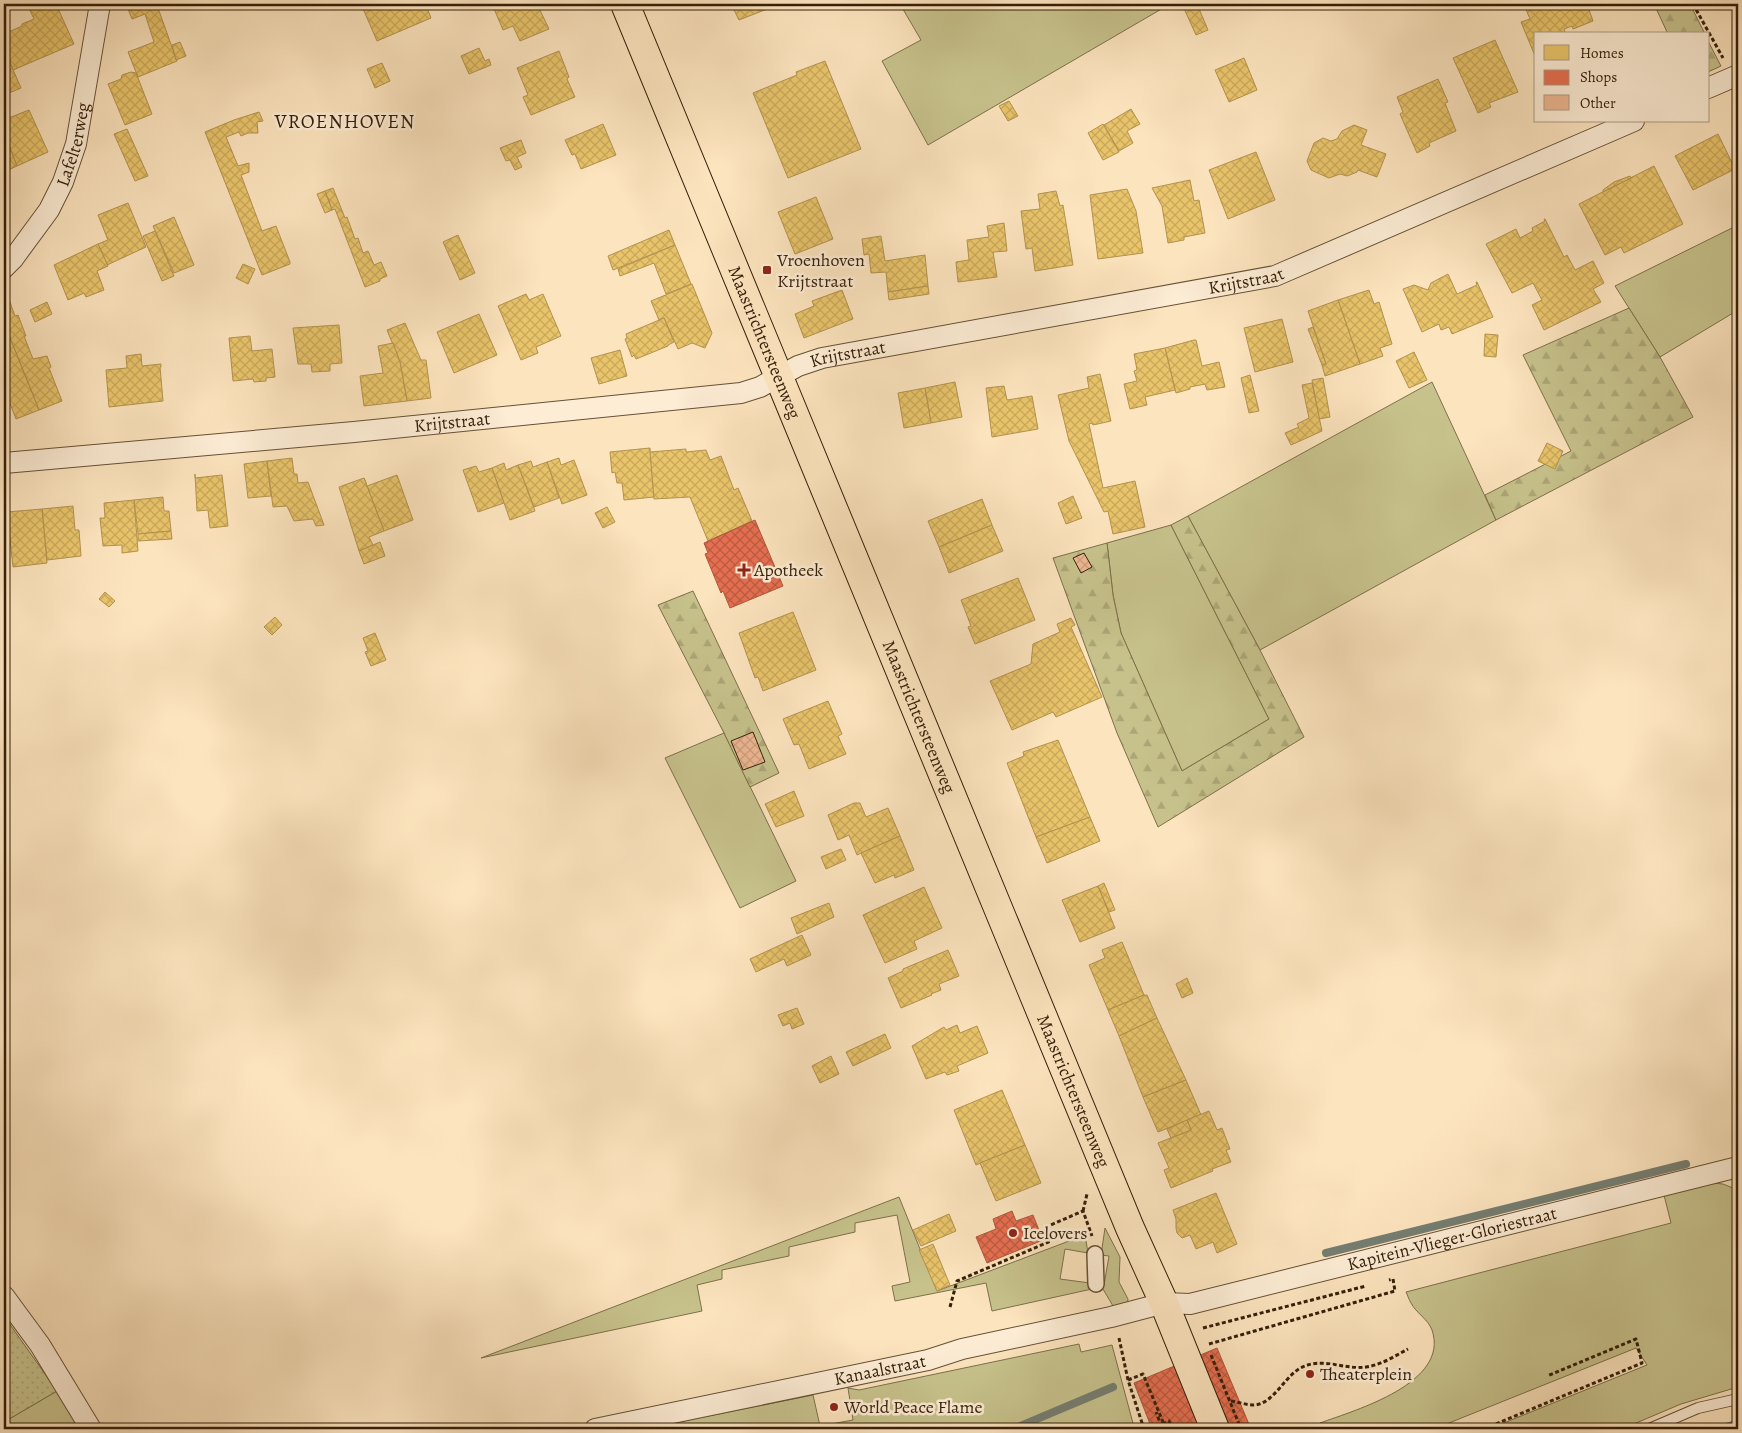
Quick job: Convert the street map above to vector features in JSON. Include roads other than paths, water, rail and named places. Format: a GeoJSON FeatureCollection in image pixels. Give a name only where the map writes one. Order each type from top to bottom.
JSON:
{"type":"FeatureCollection","features":[{"type":"Feature","properties":{"kind":"main road","name":"Maastrichtersteenweg"},"geometry":{"type":"LineString","coordinates":[[625,4],[1130,1228],[1164,1303],[1200,1360],[1215,1429]]}},
{"type":"Feature","properties":{"kind":"street","name":"Lafelterweg"},"geometry":{"type":"LineString","coordinates":[[4,268],[13,259],[49,210],[63,182],[76,144],[100,4]]}},
{"type":"Feature","properties":{"kind":"street"},"geometry":{"type":"LineString","coordinates":[[1710,87],[1736,76]]}},
{"type":"Feature","properties":{"kind":"street","name":"Krijtstraat"},"geometry":{"type":"LineString","coordinates":[[4,463],[354,432],[741,393],[760,387],[798,366],[822,358],[1275,276],[1632,122]]}},
{"type":"Feature","properties":{"kind":"street","name":"Kapitein-Vlieger-Gloriestraat"},"geometry":{"type":"LineString","coordinates":[[1164,1303],[1190,1304],[1737,1168]]}},
{"type":"Feature","properties":{"kind":"street"},"geometry":{"type":"LineString","coordinates":[[1095,1254],[1096,1284]]}},
{"type":"Feature","properties":{"kind":"street"},"geometry":{"type":"LineString","coordinates":[[4,1296],[40,1345],[91,1429]]}},
{"type":"Feature","properties":{"kind":"street","name":"Kanaalstraat"},"geometry":{"type":"LineString","coordinates":[[607,1428],[928,1360],[962,1349],[1164,1303]]}},
{"type":"Feature","properties":{"kind":"lane"},"geometry":{"type":"LineString","coordinates":[[1649,1429],[1698,1408],[1738,1399]]}},
{"type":"Feature","properties":{"kind":"water"},"geometry":{"type":"Polygon","coordinates":[[[1738,1420],[1738,1429],[1712,1429],[1716,1426],[1738,1420]]]}},
{"type":"Feature","properties":{"kind":"waterway"},"geometry":{"type":"LineString","coordinates":[[1326,1253],[1686,1164]]}},
{"type":"Feature","properties":{"kind":"waterway"},"geometry":{"type":"LineString","coordinates":[[1013,1429],[1113,1387]]}},
{"type":"Feature","properties":{"kind":"place","name":"Vroenhoven Krijtstraat"},"geometry":{"type":"Point","coordinates":[767,270]}},
{"type":"Feature","properties":{"kind":"place","name":"Apotheek"},"geometry":{"type":"Point","coordinates":[744,570]}},
{"type":"Feature","properties":{"kind":"place","name":"Icelovers"},"geometry":{"type":"Point","coordinates":[1013,1233]}},
{"type":"Feature","properties":{"kind":"place","name":"Theaterplein"},"geometry":{"type":"Point","coordinates":[1310,1374]}},
{"type":"Feature","properties":{"kind":"place","name":"World Peace Flame"},"geometry":{"type":"Point","coordinates":[834,1407]}},
{"type":"Feature","properties":{"kind":"district","name":"VROENHOVEN"},"geometry":{"type":"Point","coordinates":[345,121]}}]}
